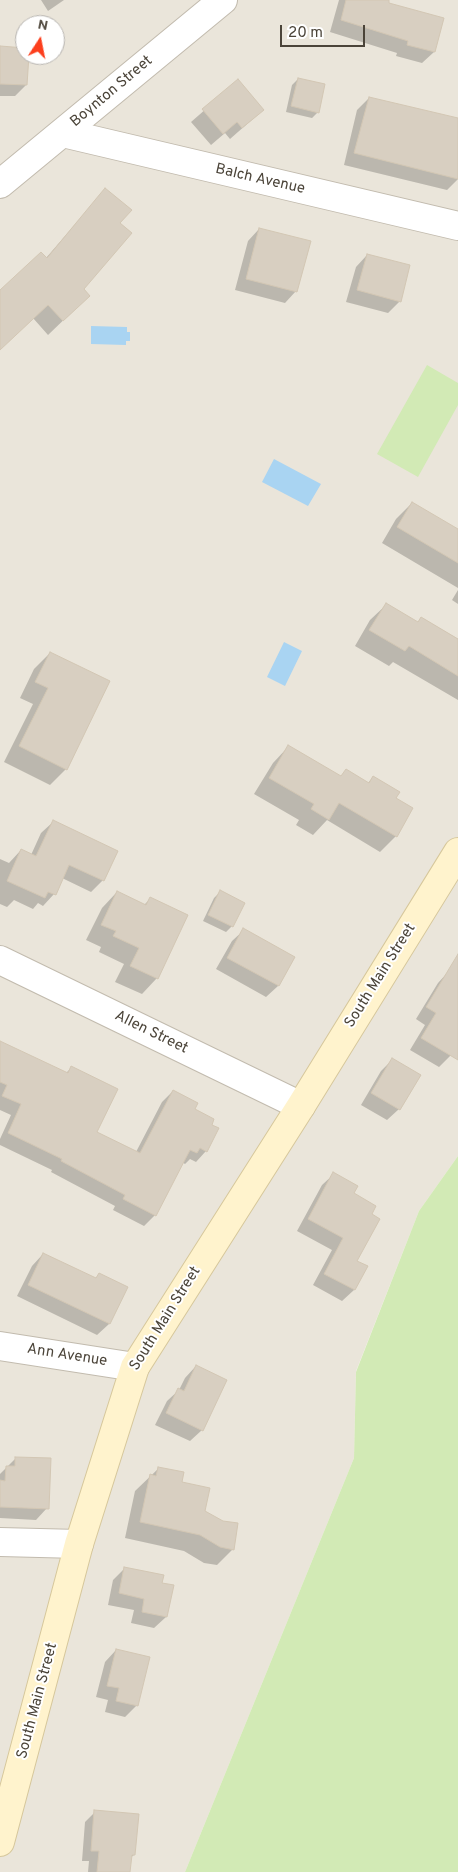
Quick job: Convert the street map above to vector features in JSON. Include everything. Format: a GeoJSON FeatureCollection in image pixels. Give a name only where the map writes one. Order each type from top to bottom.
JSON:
{"type":"FeatureCollection","features":[{"type":"Feature","properties":{"kind":"main road","name":"South Main Street"},"geometry":{"type":"LineString","coordinates":[[0,1842],[80,1544],[135,1367],[301,1106],[458,852]]}},
{"type":"Feature","properties":{"kind":"street","name":"Boynton Street"},"geometry":{"type":"LineString","coordinates":[[0,184],[223,0]]}},
{"type":"Feature","properties":{"kind":"street","name":"Balch Avenue"},"geometry":{"type":"LineString","coordinates":[[63,133],[458,226]]}},
{"type":"Feature","properties":{"kind":"street","name":"Allen Street"},"geometry":{"type":"LineString","coordinates":[[0,960],[301,1106]]}},
{"type":"Feature","properties":{"kind":"street","name":"Ann Avenue"},"geometry":{"type":"LineString","coordinates":[[0,1346],[135,1367]]}},
{"type":"Feature","properties":{"kind":"street"},"geometry":{"type":"LineString","coordinates":[[0,1542],[80,1544]]}},
{"type":"Feature","properties":{"kind":"shaded area"},"geometry":{"type":"Polygon","coordinates":[[[0,0],[458,0],[458,1156],[419,1211],[356,1371],[354,1458],[185,1872],[0,1872],[0,0]]]}},
{"type":"Feature","properties":{"kind":"green space"},"geometry":{"type":"Polygon","coordinates":[[[427,365],[458,383],[458,405],[418,477],[377,454],[427,365]]]}},
{"type":"Feature","properties":{"kind":"green space"},"geometry":{"type":"Polygon","coordinates":[[[458,1156],[458,1872],[185,1872],[354,1458],[356,1372],[419,1211],[458,1156]]]}},
{"type":"Feature","properties":{"kind":"water"},"geometry":{"type":"Polygon","coordinates":[[[91,326],[127,327],[127,332],[130,332],[130,341],[126,341],[126,345],[91,344],[91,326]]]}},
{"type":"Feature","properties":{"kind":"water"},"geometry":{"type":"Polygon","coordinates":[[[274,459],[321,484],[308,506],[262,482],[274,459]]]}},
{"type":"Feature","properties":{"kind":"water"},"geometry":{"type":"Polygon","coordinates":[[[284,642],[302,651],[285,686],[267,677],[284,642]]]}},
{"type":"Feature","properties":{"kind":"building"},"geometry":{"type":"Polygon","coordinates":[[[346,0],[389,0],[389,3],[444,18],[435,52],[407,45],[408,41],[341,20],[346,0]]]}},
{"type":"Feature","properties":{"kind":"building"},"geometry":{"type":"Polygon","coordinates":[[[0,46],[15,47],[15,65],[28,65],[27,85],[0,84],[0,46]]]}},
{"type":"Feature","properties":{"kind":"building"},"geometry":{"type":"Polygon","coordinates":[[[298,78],[325,84],[319,113],[291,106],[298,78]]]}},
{"type":"Feature","properties":{"kind":"building"},"geometry":{"type":"Polygon","coordinates":[[[238,79],[264,110],[242,128],[237,122],[223,134],[202,109],[238,79]]]}},
{"type":"Feature","properties":{"kind":"building"},"geometry":{"type":"Polygon","coordinates":[[[369,97],[458,118],[458,179],[354,153],[369,97]]]}},
{"type":"Feature","properties":{"kind":"building"},"geometry":{"type":"Polygon","coordinates":[[[105,188],[132,210],[120,223],[132,233],[84,289],[90,296],[63,321],[48,305],[0,350],[0,290],[41,252],[47,258],[105,188]]]}},
{"type":"Feature","properties":{"kind":"building"},"geometry":{"type":"Polygon","coordinates":[[[259,228],[311,241],[297,292],[246,279],[259,228]]]}},
{"type":"Feature","properties":{"kind":"building"},"geometry":{"type":"Polygon","coordinates":[[[367,254],[410,265],[401,302],[357,290],[367,254]]]}},
{"type":"Feature","properties":{"kind":"building"},"geometry":{"type":"Polygon","coordinates":[[[412,502],[458,529],[458,563],[397,527],[412,502]]]}},
{"type":"Feature","properties":{"kind":"building"},"geometry":{"type":"Polygon","coordinates":[[[386,603],[418,622],[421,617],[458,639],[458,676],[409,646],[405,651],[369,630],[386,603]]]}},
{"type":"Feature","properties":{"kind":"building"},"geometry":{"type":"Polygon","coordinates":[[[50,652],[110,681],[67,770],[19,746],[48,688],[35,682],[50,652]]]}},
{"type":"Feature","properties":{"kind":"building"},"geometry":{"type":"Polygon","coordinates":[[[288,745],[341,776],[346,769],[369,783],[373,776],[400,792],[396,798],[413,808],[397,837],[339,803],[329,820],[311,809],[314,804],[269,778],[288,745]]]}},
{"type":"Feature","properties":{"kind":"building"},"geometry":{"type":"Polygon","coordinates":[[[53,820],[118,851],[104,881],[69,865],[56,895],[48,892],[45,898],[7,881],[21,849],[36,856],[53,820]]]}},
{"type":"Feature","properties":{"kind":"building"},"geometry":{"type":"Polygon","coordinates":[[[220,890],[245,903],[233,927],[208,915],[220,890]]]}},
{"type":"Feature","properties":{"kind":"building"},"geometry":{"type":"Polygon","coordinates":[[[117,891],[146,905],[150,897],[188,915],[158,979],[130,966],[139,948],[113,936],[116,931],[101,925],[117,891]]]}},
{"type":"Feature","properties":{"kind":"building"},"geometry":{"type":"Polygon","coordinates":[[[243,928],[295,957],[279,986],[227,958],[243,928]]]}},
{"type":"Feature","properties":{"kind":"building"},"geometry":{"type":"Polygon","coordinates":[[[458,954],[458,1060],[421,1038],[436,1013],[426,1007],[458,954]]]}},
{"type":"Feature","properties":{"kind":"building"},"geometry":{"type":"Polygon","coordinates":[[[0,1041],[68,1073],[71,1066],[118,1089],[97,1132],[140,1153],[173,1090],[198,1103],[195,1109],[214,1119],[212,1125],[219,1128],[207,1152],[200,1148],[197,1153],[190,1150],[156,1216],[123,1199],[125,1195],[61,1161],[62,1159],[8,1133],[21,1104],[2,1096],[7,1085],[0,1082],[0,1041]]]}},
{"type":"Feature","properties":{"kind":"building"},"geometry":{"type":"Polygon","coordinates":[[[392,1058],[421,1075],[400,1110],[371,1093],[392,1058]]]}},
{"type":"Feature","properties":{"kind":"building"},"geometry":{"type":"Polygon","coordinates":[[[333,1172],[358,1186],[354,1193],[376,1206],[372,1214],[380,1219],[357,1261],[368,1266],[355,1290],[324,1274],[343,1238],[308,1219],[333,1172]]]}},
{"type":"Feature","properties":{"kind":"building"},"geometry":{"type":"Polygon","coordinates":[[[43,1253],[96,1278],[99,1273],[128,1287],[110,1324],[28,1285],[43,1253]]]}},
{"type":"Feature","properties":{"kind":"building"},"geometry":{"type":"Polygon","coordinates":[[[196,1365],[227,1380],[203,1431],[166,1413],[178,1388],[184,1391],[196,1365]]]}},
{"type":"Feature","properties":{"kind":"building"},"geometry":{"type":"Polygon","coordinates":[[[15,1457],[51,1458],[49,1509],[0,1507],[0,1480],[5,1481],[6,1466],[15,1466],[15,1457]]]}},
{"type":"Feature","properties":{"kind":"building"},"geometry":{"type":"Polygon","coordinates":[[[158,1467],[184,1472],[182,1482],[210,1488],[205,1511],[223,1521],[238,1523],[234,1550],[220,1547],[200,1535],[140,1522],[150,1474],[156,1476],[158,1467]]]}},
{"type":"Feature","properties":{"kind":"building"},"geometry":{"type":"Polygon","coordinates":[[[124,1567],[164,1575],[162,1583],[174,1585],[167,1617],[142,1612],[144,1599],[119,1593],[124,1567]]]}},
{"type":"Feature","properties":{"kind":"building"},"geometry":{"type":"Polygon","coordinates":[[[116,1649],[150,1657],[138,1706],[116,1701],[119,1688],[107,1686],[116,1649]]]}},
{"type":"Feature","properties":{"kind":"building"},"geometry":{"type":"Polygon","coordinates":[[[94,1810],[139,1814],[135,1855],[132,1855],[130,1872],[97,1872],[99,1851],[91,1851],[94,1810]]]}}]}
